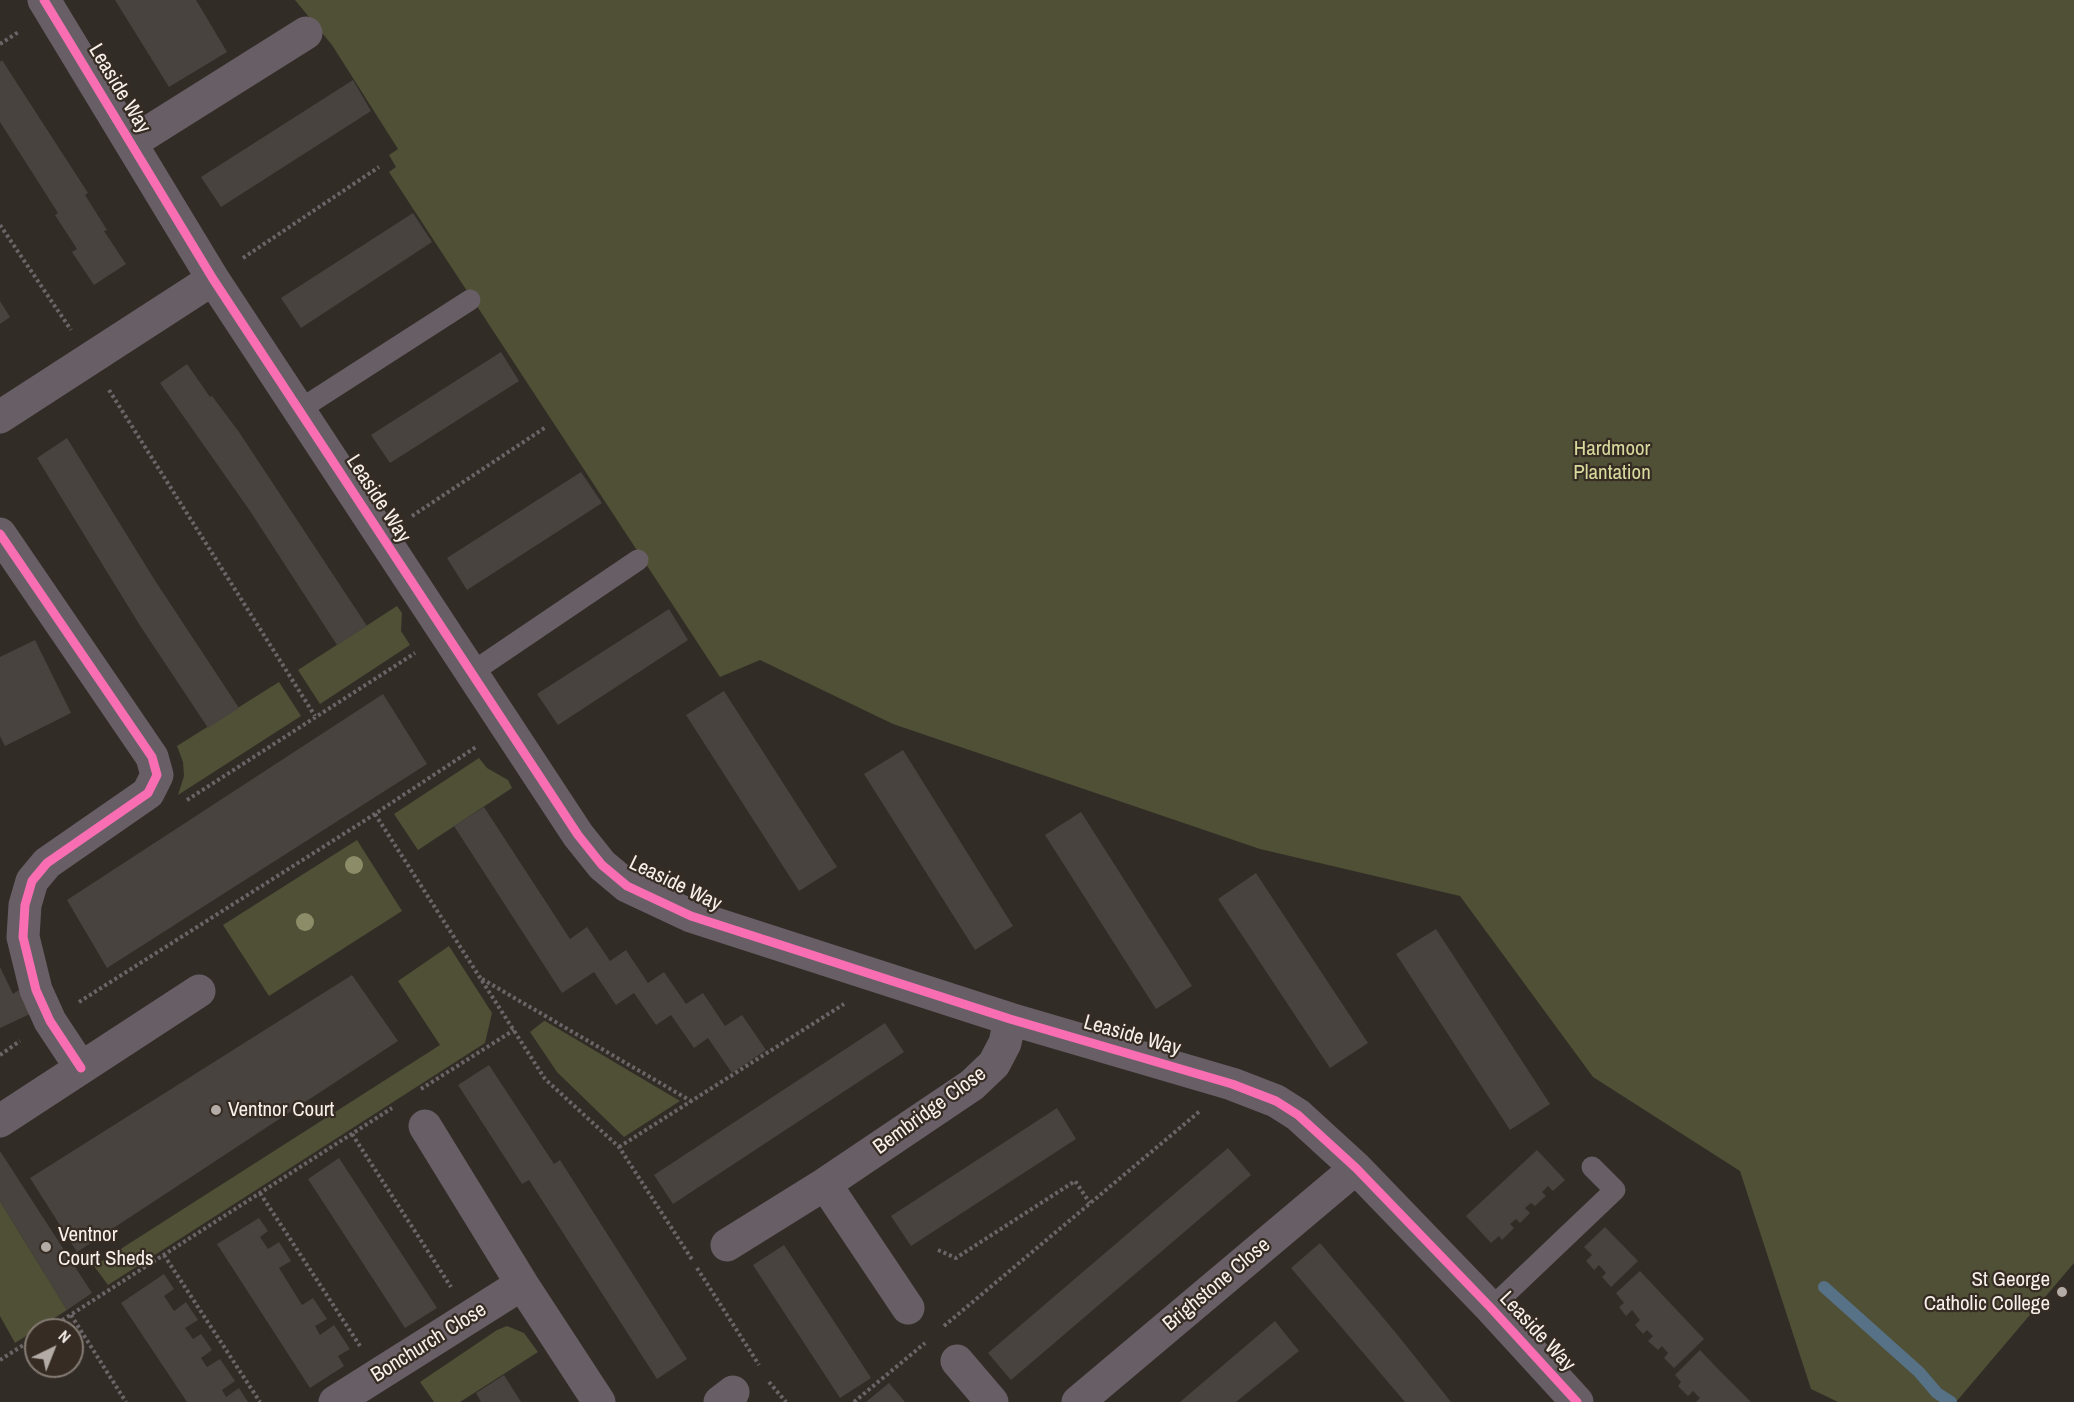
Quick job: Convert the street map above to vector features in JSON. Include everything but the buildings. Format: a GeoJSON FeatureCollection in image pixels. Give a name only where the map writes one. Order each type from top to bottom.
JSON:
{"type":"FeatureCollection","features":[{"type":"Feature","properties":{"kind":"street","name":"Leaside Way"},"geometry":{"type":"LineString","coordinates":[[44,0],[213,279],[578,835],[602,865],[627,886],[691,916],[1011,1019],[1232,1084],[1276,1101],[1298,1115],[1356,1168],[1491,1308],[1577,1402]]}},
{"type":"Feature","properties":{"kind":"street","name":"Leaside Way"},"geometry":{"type":"LineString","coordinates":[[131,143],[306,33]]}},
{"type":"Feature","properties":{"kind":"street"},"geometry":{"type":"LineString","coordinates":[[0,417],[213,279]]}},
{"type":"Feature","properties":{"kind":"street"},"geometry":{"type":"LineString","coordinates":[[0,534],[152,757],[157,775],[148,793],[47,863],[32,881],[25,905],[23,937],[36,990],[50,1021],[81,1068]]}},
{"type":"Feature","properties":{"kind":"street"},"geometry":{"type":"LineString","coordinates":[[0,1121],[199,991]]}},
{"type":"Feature","properties":{"kind":"street","name":"Bembridge Close"},"geometry":{"type":"LineString","coordinates":[[727,1245],[825,1184],[972,1086],[994,1064],[1005,1043],[1011,1019]]}},
{"type":"Feature","properties":{"kind":"street"},"geometry":{"type":"LineString","coordinates":[[425,1126],[522,1284],[599,1402]]}},
{"type":"Feature","properties":{"kind":"street","name":"Brighstone Close"},"geometry":{"type":"LineString","coordinates":[[1078,1402],[1356,1168]]}},
{"type":"Feature","properties":{"kind":"street"},"geometry":{"type":"LineString","coordinates":[[825,1184],[908,1308]]}},
{"type":"Feature","properties":{"kind":"street","name":"Bonchurch Close"},"geometry":{"type":"LineString","coordinates":[[335,1402],[522,1284]]}},
{"type":"Feature","properties":{"kind":"street"},"geometry":{"type":"LineString","coordinates":[[957,1361],[992,1402]]}},
{"type":"Feature","properties":{"kind":"lane"},"geometry":{"type":"LineString","coordinates":[[299,410],[470,300]]}},
{"type":"Feature","properties":{"kind":"lane"},"geometry":{"type":"LineString","coordinates":[[471,673],[638,560]]}},
{"type":"Feature","properties":{"kind":"lane","name":"Leaside Way"},"geometry":{"type":"LineString","coordinates":[[1491,1308],[1615,1190],[1592,1167]]}},
{"type":"Feature","properties":{"kind":"path"},"geometry":{"type":"LineString","coordinates":[[0,37],[3,42]]}},
{"type":"Feature","properties":{"kind":"path"},"geometry":{"type":"LineString","coordinates":[[213,279],[379,167]]}},
{"type":"Feature","properties":{"kind":"path"},"geometry":{"type":"LineString","coordinates":[[0,225],[89,359],[315,716]]}},
{"type":"Feature","properties":{"kind":"path"},"geometry":{"type":"LineString","coordinates":[[381,536],[546,427]]}},
{"type":"Feature","properties":{"kind":"path"},"geometry":{"type":"LineString","coordinates":[[185,801],[445,634]]}},
{"type":"Feature","properties":{"kind":"path"},"geometry":{"type":"LineString","coordinates":[[50,1021],[507,727]]}},
{"type":"Feature","properties":{"kind":"path"},"geometry":{"type":"LineString","coordinates":[[375,814],[544,1079],[620,1147],[760,1367]]}},
{"type":"Feature","properties":{"kind":"path"},"geometry":{"type":"LineString","coordinates":[[480,977],[692,1101]]}},
{"type":"Feature","properties":{"kind":"path"},"geometry":{"type":"LineString","coordinates":[[620,1147],[883,978]]}},
{"type":"Feature","properties":{"kind":"path"},"geometry":{"type":"LineString","coordinates":[[420,1090],[514,1030]]}},
{"type":"Feature","properties":{"kind":"path"},"geometry":{"type":"LineString","coordinates":[[936,1333],[1232,1084]]}},
{"type":"Feature","properties":{"kind":"path"},"geometry":{"type":"LineString","coordinates":[[66,1318],[401,1103]]}},
{"type":"Feature","properties":{"kind":"path"},"geometry":{"type":"LineString","coordinates":[[352,1134],[470,1317]]}},
{"type":"Feature","properties":{"kind":"path"},"geometry":{"type":"LineString","coordinates":[[938,1250],[956,1258],[1075,1181],[1090,1203]]}},
{"type":"Feature","properties":{"kind":"path"},"geometry":{"type":"LineString","coordinates":[[260,1193],[378,1375]]}},
{"type":"Feature","properties":{"kind":"path"},"geometry":{"type":"LineString","coordinates":[[164,1255],[260,1402]]}},
{"type":"Feature","properties":{"kind":"path"},"geometry":{"type":"LineString","coordinates":[[71,1315],[126,1402]]}},
{"type":"Feature","properties":{"kind":"path"},"geometry":{"type":"LineString","coordinates":[[854,1402],[927,1341]]}},
{"type":"Feature","properties":{"kind":"path"},"geometry":{"type":"LineString","coordinates":[[0,1360],[24,1345]]}},
{"type":"Feature","properties":{"kind":"path"},"geometry":{"type":"LineString","coordinates":[[766,1377],[786,1402]]}},
{"type":"Feature","properties":{"kind":"green space","name":"Hardmoor Plantation"},"geometry":{"type":"Polygon","coordinates":[[[295,0],[2074,0],[2074,1263],[1956,1402],[1838,1402],[1811,1389],[1740,1171],[1593,1077],[1460,896],[1260,849],[893,724],[760,660],[720,677],[389,172],[396,167],[389,155],[398,149],[332,45],[295,0]]]}},
{"type":"Feature","properties":{"kind":"green space"},"geometry":{"type":"Polygon","coordinates":[[[397,606],[402,613],[401,631],[410,645],[320,704],[298,670],[397,606]]]}},
{"type":"Feature","properties":{"kind":"green space"},"geometry":{"type":"Polygon","coordinates":[[[279,682],[301,716],[178,795],[184,776],[183,762],[177,746],[279,682]]]}},
{"type":"Feature","properties":{"kind":"green space"},"geometry":{"type":"Polygon","coordinates":[[[479,758],[487,768],[508,780],[512,788],[418,850],[394,814],[479,758]]]}},
{"type":"Feature","properties":{"kind":"green space"},"geometry":{"type":"Polygon","coordinates":[[[357,840],[402,911],[269,996],[223,925],[357,840]]]}},
{"type":"Feature","properties":{"kind":"green space"},"geometry":{"type":"Polygon","coordinates":[[[449,946],[492,1013],[485,1043],[108,1285],[94,1266],[440,1045],[398,981],[449,946]]]}},
{"type":"Feature","properties":{"kind":"green space"},"geometry":{"type":"Polygon","coordinates":[[[544,1021],[680,1101],[624,1137],[557,1072],[530,1032],[544,1021]]]}},
{"type":"Feature","properties":{"kind":"green space"},"geometry":{"type":"Polygon","coordinates":[[[0,1201],[67,1310],[54,1318],[24,1318],[24,1337],[15,1343],[0,1316],[0,1201]]]}},
{"type":"Feature","properties":{"kind":"green space"},"geometry":{"type":"Polygon","coordinates":[[[507,1326],[524,1333],[538,1352],[460,1402],[434,1402],[420,1382],[497,1330],[507,1326]]]}},
{"type":"Feature","properties":{"kind":"waterway"},"geometry":{"type":"LineString","coordinates":[[1824,1287],[1919,1372],[1937,1393],[1951,1402]]}},
{"type":"Feature","properties":{"kind":"cycle path"},"geometry":{"type":"LineString","coordinates":[[44,0],[213,279],[578,835],[602,865],[627,886],[691,916],[1010,1019],[1232,1084],[1276,1101],[1298,1115],[1356,1168],[1491,1308],[1577,1402]]}},
{"type":"Feature","properties":{"kind":"cycle path"},"geometry":{"type":"LineString","coordinates":[[0,534],[152,757],[157,775],[148,793],[47,863],[32,881],[25,905],[23,937],[36,990],[50,1021],[81,1068]]}},
{"type":"Feature","properties":{"kind":"place","name":"Ventnor Court"},"geometry":{"type":"Point","coordinates":[216,1110]}},
{"type":"Feature","properties":{"kind":"place","name":"Ventnor Court Sheds"},"geometry":{"type":"Point","coordinates":[46,1247]}},
{"type":"Feature","properties":{"kind":"place","name":"St George Catholic College"},"geometry":{"type":"Point","coordinates":[2062,1292]}}]}
